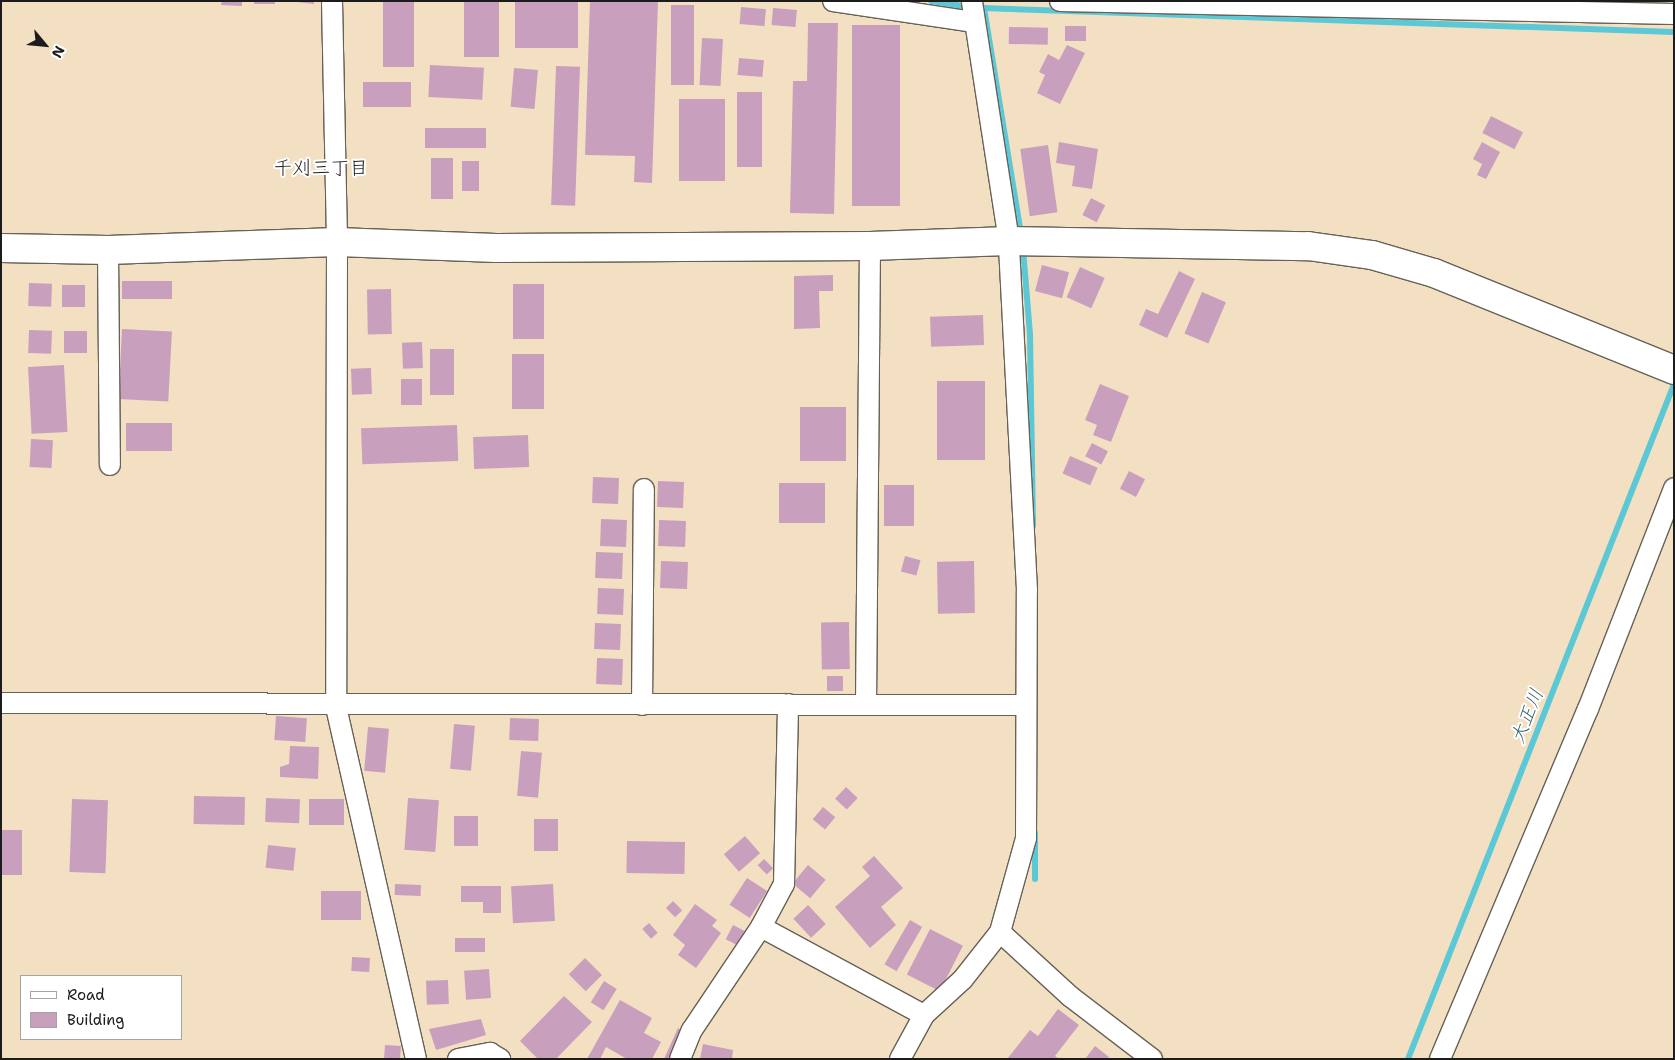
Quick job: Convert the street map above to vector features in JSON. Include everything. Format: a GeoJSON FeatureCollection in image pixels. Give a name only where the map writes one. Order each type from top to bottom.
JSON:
{"type":"FeatureCollection","features":[{"type":"Feature","properties":{"kind":"street"},"geometry":{"type":"LineString","coordinates":[[332,1],[337,242],[336,707],[416,1059]]}},
{"type":"Feature","properties":{"kind":"street"},"geometry":{"type":"LineString","coordinates":[[832,1],[974,22]]}},
{"type":"Feature","properties":{"kind":"street"},"geometry":{"type":"LineString","coordinates":[[900,1059],[924,1015],[963,979],[1000,932],[1026,838],[1024,705],[1027,590],[1009,241],[972,1]]}},
{"type":"Feature","properties":{"kind":"street"},"geometry":{"type":"LineString","coordinates":[[1060,1],[1674,14]]}},
{"type":"Feature","properties":{"kind":"street"},"geometry":{"type":"LineString","coordinates":[[1,248],[108,250],[337,242],[496,248],[870,246],[1009,241],[1308,246],[1372,255],[1434,273],[1669,368]]}},
{"type":"Feature","properties":{"kind":"street"},"geometry":{"type":"LineString","coordinates":[[866,704],[870,246]]}},
{"type":"Feature","properties":{"kind":"street"},"geometry":{"type":"LineString","coordinates":[[108,250],[110,465]]}},
{"type":"Feature","properties":{"kind":"street"},"geometry":{"type":"LineString","coordinates":[[1440,1059],[1588,709],[1674,488]]}},
{"type":"Feature","properties":{"kind":"street"},"geometry":{"type":"LineString","coordinates":[[642,705],[644,489]]}},
{"type":"Feature","properties":{"kind":"street"},"geometry":{"type":"LineString","coordinates":[[1,704],[336,707],[788,704],[1024,705]]}},
{"type":"Feature","properties":{"kind":"street"},"geometry":{"type":"LineString","coordinates":[[680,1059],[692,1030],[761,927],[784,884],[788,704]]}},
{"type":"Feature","properties":{"kind":"street"},"geometry":{"type":"LineString","coordinates":[[761,927],[924,1015]]}},
{"type":"Feature","properties":{"kind":"street"},"geometry":{"type":"LineString","coordinates":[[1000,932],[1071,997],[1152,1059]]}},
{"type":"Feature","properties":{"kind":"street"},"geometry":{"type":"LineString","coordinates":[[458,1059],[490,1053],[500,1059]]}},
{"type":"Feature","properties":{"kind":"building"},"geometry":{"type":"Polygon","coordinates":[[[222,1],[242,1],[242,6],[221,5],[222,1]]]}},
{"type":"Feature","properties":{"kind":"building"},"geometry":{"type":"Polygon","coordinates":[[[254,1],[275,1],[275,4],[254,4],[254,1]]]}},
{"type":"Feature","properties":{"kind":"building"},"geometry":{"type":"Polygon","coordinates":[[[288,1],[314,1],[314,4],[288,1]]]}},
{"type":"Feature","properties":{"kind":"building"},"geometry":{"type":"Polygon","coordinates":[[[383,1],[414,1],[414,67],[383,67],[383,1]]]}},
{"type":"Feature","properties":{"kind":"building"},"geometry":{"type":"Polygon","coordinates":[[[464,1],[499,1],[499,57],[464,57],[464,1]]]}},
{"type":"Feature","properties":{"kind":"building"},"geometry":{"type":"Polygon","coordinates":[[[515,1],[578,1],[578,48],[515,48],[515,1]]]}},
{"type":"Feature","properties":{"kind":"building"},"geometry":{"type":"Polygon","coordinates":[[[590,1],[658,1],[652,183],[634,182],[635,156],[585,155],[590,1]]]}},
{"type":"Feature","properties":{"kind":"building"},"geometry":{"type":"Polygon","coordinates":[[[671,5],[694,5],[694,85],[671,85],[671,5]]]}},
{"type":"Feature","properties":{"kind":"building"},"geometry":{"type":"Polygon","coordinates":[[[741,7],[766,9],[764,26],[740,24],[741,7]]]}},
{"type":"Feature","properties":{"kind":"building"},"geometry":{"type":"Polygon","coordinates":[[[773,8],[797,10],[795,27],[772,25],[773,8]]]}},
{"type":"Feature","properties":{"kind":"building"},"geometry":{"type":"Polygon","coordinates":[[[808,23],[838,23],[834,214],[790,213],[793,81],[807,81],[808,23]]]}},
{"type":"Feature","properties":{"kind":"building"},"geometry":{"type":"Polygon","coordinates":[[[852,25],[900,25],[900,206],[852,206],[852,25]]]}},
{"type":"Feature","properties":{"kind":"building"},"geometry":{"type":"Polygon","coordinates":[[[1065,26],[1086,26],[1086,41],[1065,41],[1065,26]]]}},
{"type":"Feature","properties":{"kind":"building"},"geometry":{"type":"Polygon","coordinates":[[[1009,27],[1048,28],[1048,45],[1009,44],[1009,27]]]}},
{"type":"Feature","properties":{"kind":"building"},"geometry":{"type":"Polygon","coordinates":[[[702,38],[723,39],[721,86],[700,85],[702,38]]]}},
{"type":"Feature","properties":{"kind":"building"},"geometry":{"type":"Polygon","coordinates":[[[1067,45],[1085,53],[1060,104],[1037,93],[1045,75],[1039,72],[1048,54],[1059,60],[1067,45]]]}},
{"type":"Feature","properties":{"kind":"building"},"geometry":{"type":"Polygon","coordinates":[[[739,58],[764,60],[762,77],[738,75],[739,58]]]}},
{"type":"Feature","properties":{"kind":"building"},"geometry":{"type":"Polygon","coordinates":[[[430,65],[484,68],[482,100],[428,97],[430,65]]]}},
{"type":"Feature","properties":{"kind":"building"},"geometry":{"type":"Polygon","coordinates":[[[556,66],[580,67],[575,206],[551,205],[556,66]]]}},
{"type":"Feature","properties":{"kind":"building"},"geometry":{"type":"Polygon","coordinates":[[[514,68],[538,70],[535,109],[511,107],[514,68]]]}},
{"type":"Feature","properties":{"kind":"building"},"geometry":{"type":"Polygon","coordinates":[[[363,82],[411,82],[411,107],[363,107],[363,82]]]}},
{"type":"Feature","properties":{"kind":"building"},"geometry":{"type":"Polygon","coordinates":[[[737,92],[762,92],[762,167],[737,167],[737,92]]]}},
{"type":"Feature","properties":{"kind":"building"},"geometry":{"type":"Polygon","coordinates":[[[679,99],[725,99],[725,181],[679,181],[679,99]]]}},
{"type":"Feature","properties":{"kind":"building"},"geometry":{"type":"Polygon","coordinates":[[[1491,116],[1523,132],[1514,149],[1482,133],[1491,116]]]}},
{"type":"Feature","properties":{"kind":"building"},"geometry":{"type":"Polygon","coordinates":[[[425,128],[486,128],[486,148],[425,148],[425,128]]]}},
{"type":"Feature","properties":{"kind":"building"},"geometry":{"type":"Polygon","coordinates":[[[1059,142],[1098,149],[1092,189],[1072,186],[1075,166],[1056,163],[1059,142]]]}},
{"type":"Feature","properties":{"kind":"building"},"geometry":{"type":"Polygon","coordinates":[[[1482,142],[1500,152],[1486,179],[1477,175],[1482,164],[1473,159],[1482,142]]]}},
{"type":"Feature","properties":{"kind":"building"},"geometry":{"type":"Polygon","coordinates":[[[1048,145],[1057,212],[1030,216],[1020,149],[1048,145]]]}},
{"type":"Feature","properties":{"kind":"building"},"geometry":{"type":"Polygon","coordinates":[[[431,158],[453,158],[453,199],[431,199],[431,158]]]}},
{"type":"Feature","properties":{"kind":"building"},"geometry":{"type":"Polygon","coordinates":[[[462,161],[479,161],[479,191],[462,191],[462,161]]]}},
{"type":"Feature","properties":{"kind":"building"},"geometry":{"type":"Polygon","coordinates":[[[1091,198],[1105,205],[1097,222],[1082,215],[1091,198]]]}},
{"type":"Feature","properties":{"kind":"building"},"geometry":{"type":"Polygon","coordinates":[[[1042,265],[1069,272],[1062,298],[1035,291],[1042,265]]]}},
{"type":"Feature","properties":{"kind":"building"},"geometry":{"type":"Polygon","coordinates":[[[1080,267],[1105,278],[1091,308],[1067,297],[1080,267]]]}},
{"type":"Feature","properties":{"kind":"building"},"geometry":{"type":"Polygon","coordinates":[[[1179,271],[1195,279],[1167,338],[1139,325],[1146,309],[1158,314],[1179,271]]]}},
{"type":"Feature","properties":{"kind":"building"},"geometry":{"type":"Polygon","coordinates":[[[833,275],[833,291],[819,291],[820,328],[794,329],[794,276],[833,275]]]}},
{"type":"Feature","properties":{"kind":"building"},"geometry":{"type":"Polygon","coordinates":[[[122,281],[172,281],[172,299],[122,299],[122,281]]]}},
{"type":"Feature","properties":{"kind":"building"},"geometry":{"type":"Polygon","coordinates":[[[29,283],[52,284],[51,307],[28,306],[29,283]]]}},
{"type":"Feature","properties":{"kind":"building"},"geometry":{"type":"Polygon","coordinates":[[[513,284],[544,284],[544,339],[513,339],[513,284]]]}},
{"type":"Feature","properties":{"kind":"building"},"geometry":{"type":"Polygon","coordinates":[[[62,285],[85,285],[85,307],[62,307],[62,285]]]}},
{"type":"Feature","properties":{"kind":"building"},"geometry":{"type":"Polygon","coordinates":[[[367,289],[391,289],[392,334],[368,334],[367,289]]]}},
{"type":"Feature","properties":{"kind":"building"},"geometry":{"type":"Polygon","coordinates":[[[1202,292],[1226,302],[1208,344],[1184,333],[1202,292]]]}},
{"type":"Feature","properties":{"kind":"building"},"geometry":{"type":"Polygon","coordinates":[[[983,315],[984,345],[931,347],[930,317],[983,315]]]}},
{"type":"Feature","properties":{"kind":"building"},"geometry":{"type":"Polygon","coordinates":[[[122,329],[172,332],[168,402],[118,399],[122,329]]]}},
{"type":"Feature","properties":{"kind":"building"},"geometry":{"type":"Polygon","coordinates":[[[29,330],[52,331],[51,354],[28,353],[29,330]]]}},
{"type":"Feature","properties":{"kind":"building"},"geometry":{"type":"Polygon","coordinates":[[[64,331],[87,331],[87,353],[64,353],[64,331]]]}},
{"type":"Feature","properties":{"kind":"building"},"geometry":{"type":"Polygon","coordinates":[[[422,342],[423,368],[403,369],[402,343],[422,342]]]}},
{"type":"Feature","properties":{"kind":"building"},"geometry":{"type":"Polygon","coordinates":[[[430,349],[454,349],[454,395],[430,395],[430,349]]]}},
{"type":"Feature","properties":{"kind":"building"},"geometry":{"type":"Polygon","coordinates":[[[512,354],[544,354],[544,409],[512,409],[512,354]]]}},
{"type":"Feature","properties":{"kind":"building"},"geometry":{"type":"Polygon","coordinates":[[[64,365],[68,432],[32,434],[28,367],[64,365]]]}},
{"type":"Feature","properties":{"kind":"building"},"geometry":{"type":"Polygon","coordinates":[[[371,368],[372,394],[352,395],[351,369],[371,368]]]}},
{"type":"Feature","properties":{"kind":"building"},"geometry":{"type":"Polygon","coordinates":[[[401,379],[422,379],[422,405],[401,405],[401,379]]]}},
{"type":"Feature","properties":{"kind":"building"},"geometry":{"type":"Polygon","coordinates":[[[937,381],[985,381],[985,460],[937,460],[937,381]]]}},
{"type":"Feature","properties":{"kind":"building"},"geometry":{"type":"Polygon","coordinates":[[[1100,384],[1129,396],[1111,442],[1093,435],[1097,425],[1085,420],[1100,384]]]}},
{"type":"Feature","properties":{"kind":"building"},"geometry":{"type":"Polygon","coordinates":[[[800,407],[846,407],[846,461],[800,461],[800,407]]]}},
{"type":"Feature","properties":{"kind":"building"},"geometry":{"type":"Polygon","coordinates":[[[126,423],[172,423],[172,451],[126,451],[126,423]]]}},
{"type":"Feature","properties":{"kind":"building"},"geometry":{"type":"Polygon","coordinates":[[[457,425],[458,461],[362,464],[361,428],[457,425]]]}},
{"type":"Feature","properties":{"kind":"building"},"geometry":{"type":"Polygon","coordinates":[[[528,435],[529,467],[474,469],[473,437],[528,435]]]}},
{"type":"Feature","properties":{"kind":"building"},"geometry":{"type":"Polygon","coordinates":[[[31,439],[53,440],[52,468],[30,467],[31,439]]]}},
{"type":"Feature","properties":{"kind":"building"},"geometry":{"type":"Polygon","coordinates":[[[1092,443],[1108,451],[1101,465],[1085,456],[1092,443]]]}},
{"type":"Feature","properties":{"kind":"building"},"geometry":{"type":"Polygon","coordinates":[[[1070,456],[1098,468],[1090,485],[1063,473],[1070,456]]]}},
{"type":"Feature","properties":{"kind":"building"},"geometry":{"type":"Polygon","coordinates":[[[1129,471],[1145,479],[1136,497],[1120,489],[1129,471]]]}},
{"type":"Feature","properties":{"kind":"building"},"geometry":{"type":"Polygon","coordinates":[[[593,477],[619,478],[618,504],[592,503],[593,477]]]}},
{"type":"Feature","properties":{"kind":"building"},"geometry":{"type":"Polygon","coordinates":[[[658,481],[684,482],[683,508],[657,507],[658,481]]]}},
{"type":"Feature","properties":{"kind":"building"},"geometry":{"type":"Polygon","coordinates":[[[779,483],[825,483],[825,523],[779,523],[779,483]]]}},
{"type":"Feature","properties":{"kind":"building"},"geometry":{"type":"Polygon","coordinates":[[[884,485],[914,485],[914,526],[884,526],[884,485]]]}},
{"type":"Feature","properties":{"kind":"building"},"geometry":{"type":"Polygon","coordinates":[[[601,519],[627,520],[626,547],[600,546],[601,519]]]}},
{"type":"Feature","properties":{"kind":"building"},"geometry":{"type":"Polygon","coordinates":[[[659,520],[686,521],[685,547],[658,546],[659,520]]]}},
{"type":"Feature","properties":{"kind":"building"},"geometry":{"type":"Polygon","coordinates":[[[596,552],[623,553],[622,579],[595,578],[596,552]]]}},
{"type":"Feature","properties":{"kind":"building"},"geometry":{"type":"Polygon","coordinates":[[[905,556],[920,560],[916,576],[901,571],[905,556]]]}},
{"type":"Feature","properties":{"kind":"building"},"geometry":{"type":"Polygon","coordinates":[[[661,561],[688,562],[687,589],[660,588],[661,561]]]}},
{"type":"Feature","properties":{"kind":"building"},"geometry":{"type":"Polygon","coordinates":[[[974,561],[975,613],[938,614],[937,562],[974,561]]]}},
{"type":"Feature","properties":{"kind":"building"},"geometry":{"type":"Polygon","coordinates":[[[598,588],[624,589],[623,615],[597,614],[598,588]]]}},
{"type":"Feature","properties":{"kind":"building"},"geometry":{"type":"Polygon","coordinates":[[[821,622],[849,622],[850,669],[822,669],[821,622]]]}},
{"type":"Feature","properties":{"kind":"building"},"geometry":{"type":"Polygon","coordinates":[[[595,623],[621,624],[620,650],[594,649],[595,623]]]}},
{"type":"Feature","properties":{"kind":"building"},"geometry":{"type":"Polygon","coordinates":[[[597,658],[623,659],[622,685],[596,684],[597,658]]]}},
{"type":"Feature","properties":{"kind":"building"},"geometry":{"type":"Polygon","coordinates":[[[827,676],[843,676],[843,691],[827,691],[827,676]]]}},
{"type":"Feature","properties":{"kind":"building"},"geometry":{"type":"Polygon","coordinates":[[[276,716],[307,718],[305,742],[274,740],[276,716]]]}},
{"type":"Feature","properties":{"kind":"building"},"geometry":{"type":"Polygon","coordinates":[[[510,718],[539,719],[538,741],[509,740],[510,718]]]}},
{"type":"Feature","properties":{"kind":"building"},"geometry":{"type":"Polygon","coordinates":[[[454,724],[475,726],[471,771],[450,769],[454,724]]]}},
{"type":"Feature","properties":{"kind":"building"},"geometry":{"type":"Polygon","coordinates":[[[368,727],[389,729],[385,773],[364,771],[368,727]]]}},
{"type":"Feature","properties":{"kind":"building"},"geometry":{"type":"Polygon","coordinates":[[[290,746],[319,747],[318,779],[280,777],[280,767],[289,764],[290,746]]]}},
{"type":"Feature","properties":{"kind":"building"},"geometry":{"type":"Polygon","coordinates":[[[521,751],[542,753],[538,798],[517,796],[521,751]]]}},
{"type":"Feature","properties":{"kind":"building"},"geometry":{"type":"Polygon","coordinates":[[[846,787],[858,798],[847,810],[835,799],[846,787]]]}},
{"type":"Feature","properties":{"kind":"building"},"geometry":{"type":"Polygon","coordinates":[[[194,796],[245,797],[245,825],[194,824],[194,796]]]}},
{"type":"Feature","properties":{"kind":"building"},"geometry":{"type":"Polygon","coordinates":[[[266,798],[300,799],[299,823],[265,822],[266,798]]]}},
{"type":"Feature","properties":{"kind":"building"},"geometry":{"type":"Polygon","coordinates":[[[408,798],[439,800],[435,852],[404,850],[408,798]]]}},
{"type":"Feature","properties":{"kind":"building"},"geometry":{"type":"Polygon","coordinates":[[[72,799],[108,800],[105,873],[69,872],[72,799]]]}},
{"type":"Feature","properties":{"kind":"building"},"geometry":{"type":"Polygon","coordinates":[[[309,799],[344,799],[344,825],[309,825],[309,799]]]}},
{"type":"Feature","properties":{"kind":"building"},"geometry":{"type":"Polygon","coordinates":[[[823,807],[835,817],[825,830],[813,819],[823,807]]]}},
{"type":"Feature","properties":{"kind":"building"},"geometry":{"type":"Polygon","coordinates":[[[454,816],[478,816],[478,846],[454,846],[454,816]]]}},
{"type":"Feature","properties":{"kind":"building"},"geometry":{"type":"Polygon","coordinates":[[[534,819],[558,819],[558,851],[534,851],[534,819]]]}},
{"type":"Feature","properties":{"kind":"building"},"geometry":{"type":"Polygon","coordinates":[[[1,830],[22,830],[22,875],[1,875],[1,830]]]}},
{"type":"Feature","properties":{"kind":"building"},"geometry":{"type":"Polygon","coordinates":[[[745,836],[760,853],[739,872],[724,854],[745,836]]]}},
{"type":"Feature","properties":{"kind":"building"},"geometry":{"type":"Polygon","coordinates":[[[627,841],[685,842],[684,874],[626,873],[627,841]]]}},
{"type":"Feature","properties":{"kind":"building"},"geometry":{"type":"Polygon","coordinates":[[[268,845],[296,848],[293,871],[266,868],[268,845]]]}},
{"type":"Feature","properties":{"kind":"building"},"geometry":{"type":"Polygon","coordinates":[[[874,856],[903,888],[881,907],[896,925],[870,948],[835,907],[870,876],[862,867],[874,856]]]}},
{"type":"Feature","properties":{"kind":"building"},"geometry":{"type":"Polygon","coordinates":[[[764,859],[773,868],[767,875],[758,865],[764,859]]]}},
{"type":"Feature","properties":{"kind":"building"},"geometry":{"type":"Polygon","coordinates":[[[808,865],[826,880],[810,898],[793,883],[808,865]]]}},
{"type":"Feature","properties":{"kind":"building"},"geometry":{"type":"Polygon","coordinates":[[[747,878],[767,891],[750,918],[730,905],[747,878]]]}},
{"type":"Feature","properties":{"kind":"building"},"geometry":{"type":"Polygon","coordinates":[[[395,884],[421,885],[421,896],[395,895],[395,884]]]}},
{"type":"Feature","properties":{"kind":"building"},"geometry":{"type":"Polygon","coordinates":[[[553,884],[555,921],[513,923],[511,886],[553,884]]]}},
{"type":"Feature","properties":{"kind":"building"},"geometry":{"type":"Polygon","coordinates":[[[461,886],[501,886],[501,913],[483,913],[483,902],[461,902],[461,886]]]}},
{"type":"Feature","properties":{"kind":"building"},"geometry":{"type":"Polygon","coordinates":[[[321,891],[361,891],[361,920],[321,920],[321,891]]]}},
{"type":"Feature","properties":{"kind":"building"},"geometry":{"type":"Polygon","coordinates":[[[673,901],[682,910],[675,917],[666,908],[673,901]]]}},
{"type":"Feature","properties":{"kind":"building"},"geometry":{"type":"Polygon","coordinates":[[[695,904],[717,920],[712,926],[721,933],[696,968],[678,955],[685,945],[673,935],[695,904]]]}},
{"type":"Feature","properties":{"kind":"building"},"geometry":{"type":"Polygon","coordinates":[[[808,905],[826,924],[811,938],[793,919],[808,905]]]}},
{"type":"Feature","properties":{"kind":"building"},"geometry":{"type":"Polygon","coordinates":[[[910,920],[922,927],[897,971],[884,964],[910,920]]]}},
{"type":"Feature","properties":{"kind":"building"},"geometry":{"type":"Polygon","coordinates":[[[649,923],[658,933],[651,939],[642,929],[649,923]]]}},
{"type":"Feature","properties":{"kind":"building"},"geometry":{"type":"Polygon","coordinates":[[[733,925],[745,931],[737,945],[726,939],[733,925]]]}},
{"type":"Feature","properties":{"kind":"building"},"geometry":{"type":"Polygon","coordinates":[[[930,929],[963,946],[940,991],[907,974],[930,929]]]}},
{"type":"Feature","properties":{"kind":"building"},"geometry":{"type":"Polygon","coordinates":[[[455,938],[485,938],[485,952],[455,952],[455,938]]]}},
{"type":"Feature","properties":{"kind":"building"},"geometry":{"type":"Polygon","coordinates":[[[352,957],[370,958],[369,972],[351,971],[352,957]]]}},
{"type":"Feature","properties":{"kind":"building"},"geometry":{"type":"Polygon","coordinates":[[[585,958],[602,975],[586,991],[569,974],[585,958]]]}},
{"type":"Feature","properties":{"kind":"building"},"geometry":{"type":"Polygon","coordinates":[[[489,969],[491,998],[466,1000],[464,971],[489,969]]]}},
{"type":"Feature","properties":{"kind":"building"},"geometry":{"type":"Polygon","coordinates":[[[448,980],[449,1004],[427,1005],[426,981],[448,980]]]}},
{"type":"Feature","properties":{"kind":"building"},"geometry":{"type":"Polygon","coordinates":[[[604,981],[617,989],[603,1010],[591,1002],[604,981]]]}},
{"type":"Feature","properties":{"kind":"building"},"geometry":{"type":"Polygon","coordinates":[[[564,996],[592,1022],[556,1059],[538,1059],[520,1041],[564,996]]]}},
{"type":"Feature","properties":{"kind":"building"},"geometry":{"type":"Polygon","coordinates":[[[620,1000],[652,1018],[644,1033],[661,1042],[652,1059],[627,1059],[606,1047],[600,1059],[587,1059],[620,1000]]]}},
{"type":"Feature","properties":{"kind":"building"},"geometry":{"type":"Polygon","coordinates":[[[1058,1009],[1079,1025],[1055,1056],[1059,1059],[1007,1059],[1030,1030],[1038,1036],[1058,1009]]]}},
{"type":"Feature","properties":{"kind":"building"},"geometry":{"type":"Polygon","coordinates":[[[481,1019],[486,1035],[436,1050],[429,1029],[481,1019]]]}},
{"type":"Feature","properties":{"kind":"building"},"geometry":{"type":"Polygon","coordinates":[[[678,1028],[685,1032],[671,1059],[664,1059],[678,1028]]]}},
{"type":"Feature","properties":{"kind":"building"},"geometry":{"type":"Polygon","coordinates":[[[703,1044],[733,1050],[732,1059],[700,1059],[703,1044]]]}},
{"type":"Feature","properties":{"kind":"building"},"geometry":{"type":"Polygon","coordinates":[[[385,1045],[401,1046],[400,1059],[384,1059],[385,1045]]]}},
{"type":"Feature","properties":{"kind":"building"},"geometry":{"type":"Polygon","coordinates":[[[1095,1046],[1109,1057],[1107,1059],[1085,1059],[1095,1046]]]}},
{"type":"Feature","properties":{"kind":"waterway"},"geometry":{"type":"LineString","coordinates":[[931,1],[969,7]]}},
{"type":"Feature","properties":{"kind":"waterway"},"geometry":{"type":"LineString","coordinates":[[982,8],[1674,32]]}},
{"type":"Feature","properties":{"kind":"waterway"},"geometry":{"type":"LineString","coordinates":[[984,8],[1021,234]]}},
{"type":"Feature","properties":{"kind":"waterway"},"geometry":{"type":"LineString","coordinates":[[1023,249],[1030,334],[1033,526]]}},
{"type":"Feature","properties":{"kind":"waterway","name":"大正川"},"geometry":{"type":"LineString","coordinates":[[1408,1059],[1674,384]]}},
{"type":"Feature","properties":{"kind":"waterway"},"geometry":{"type":"LineString","coordinates":[[1035,833],[1035,879]]}},
{"type":"Feature","properties":{"kind":"district","name":"千刈三丁目"},"geometry":{"type":"Point","coordinates":[321,168]}}]}
